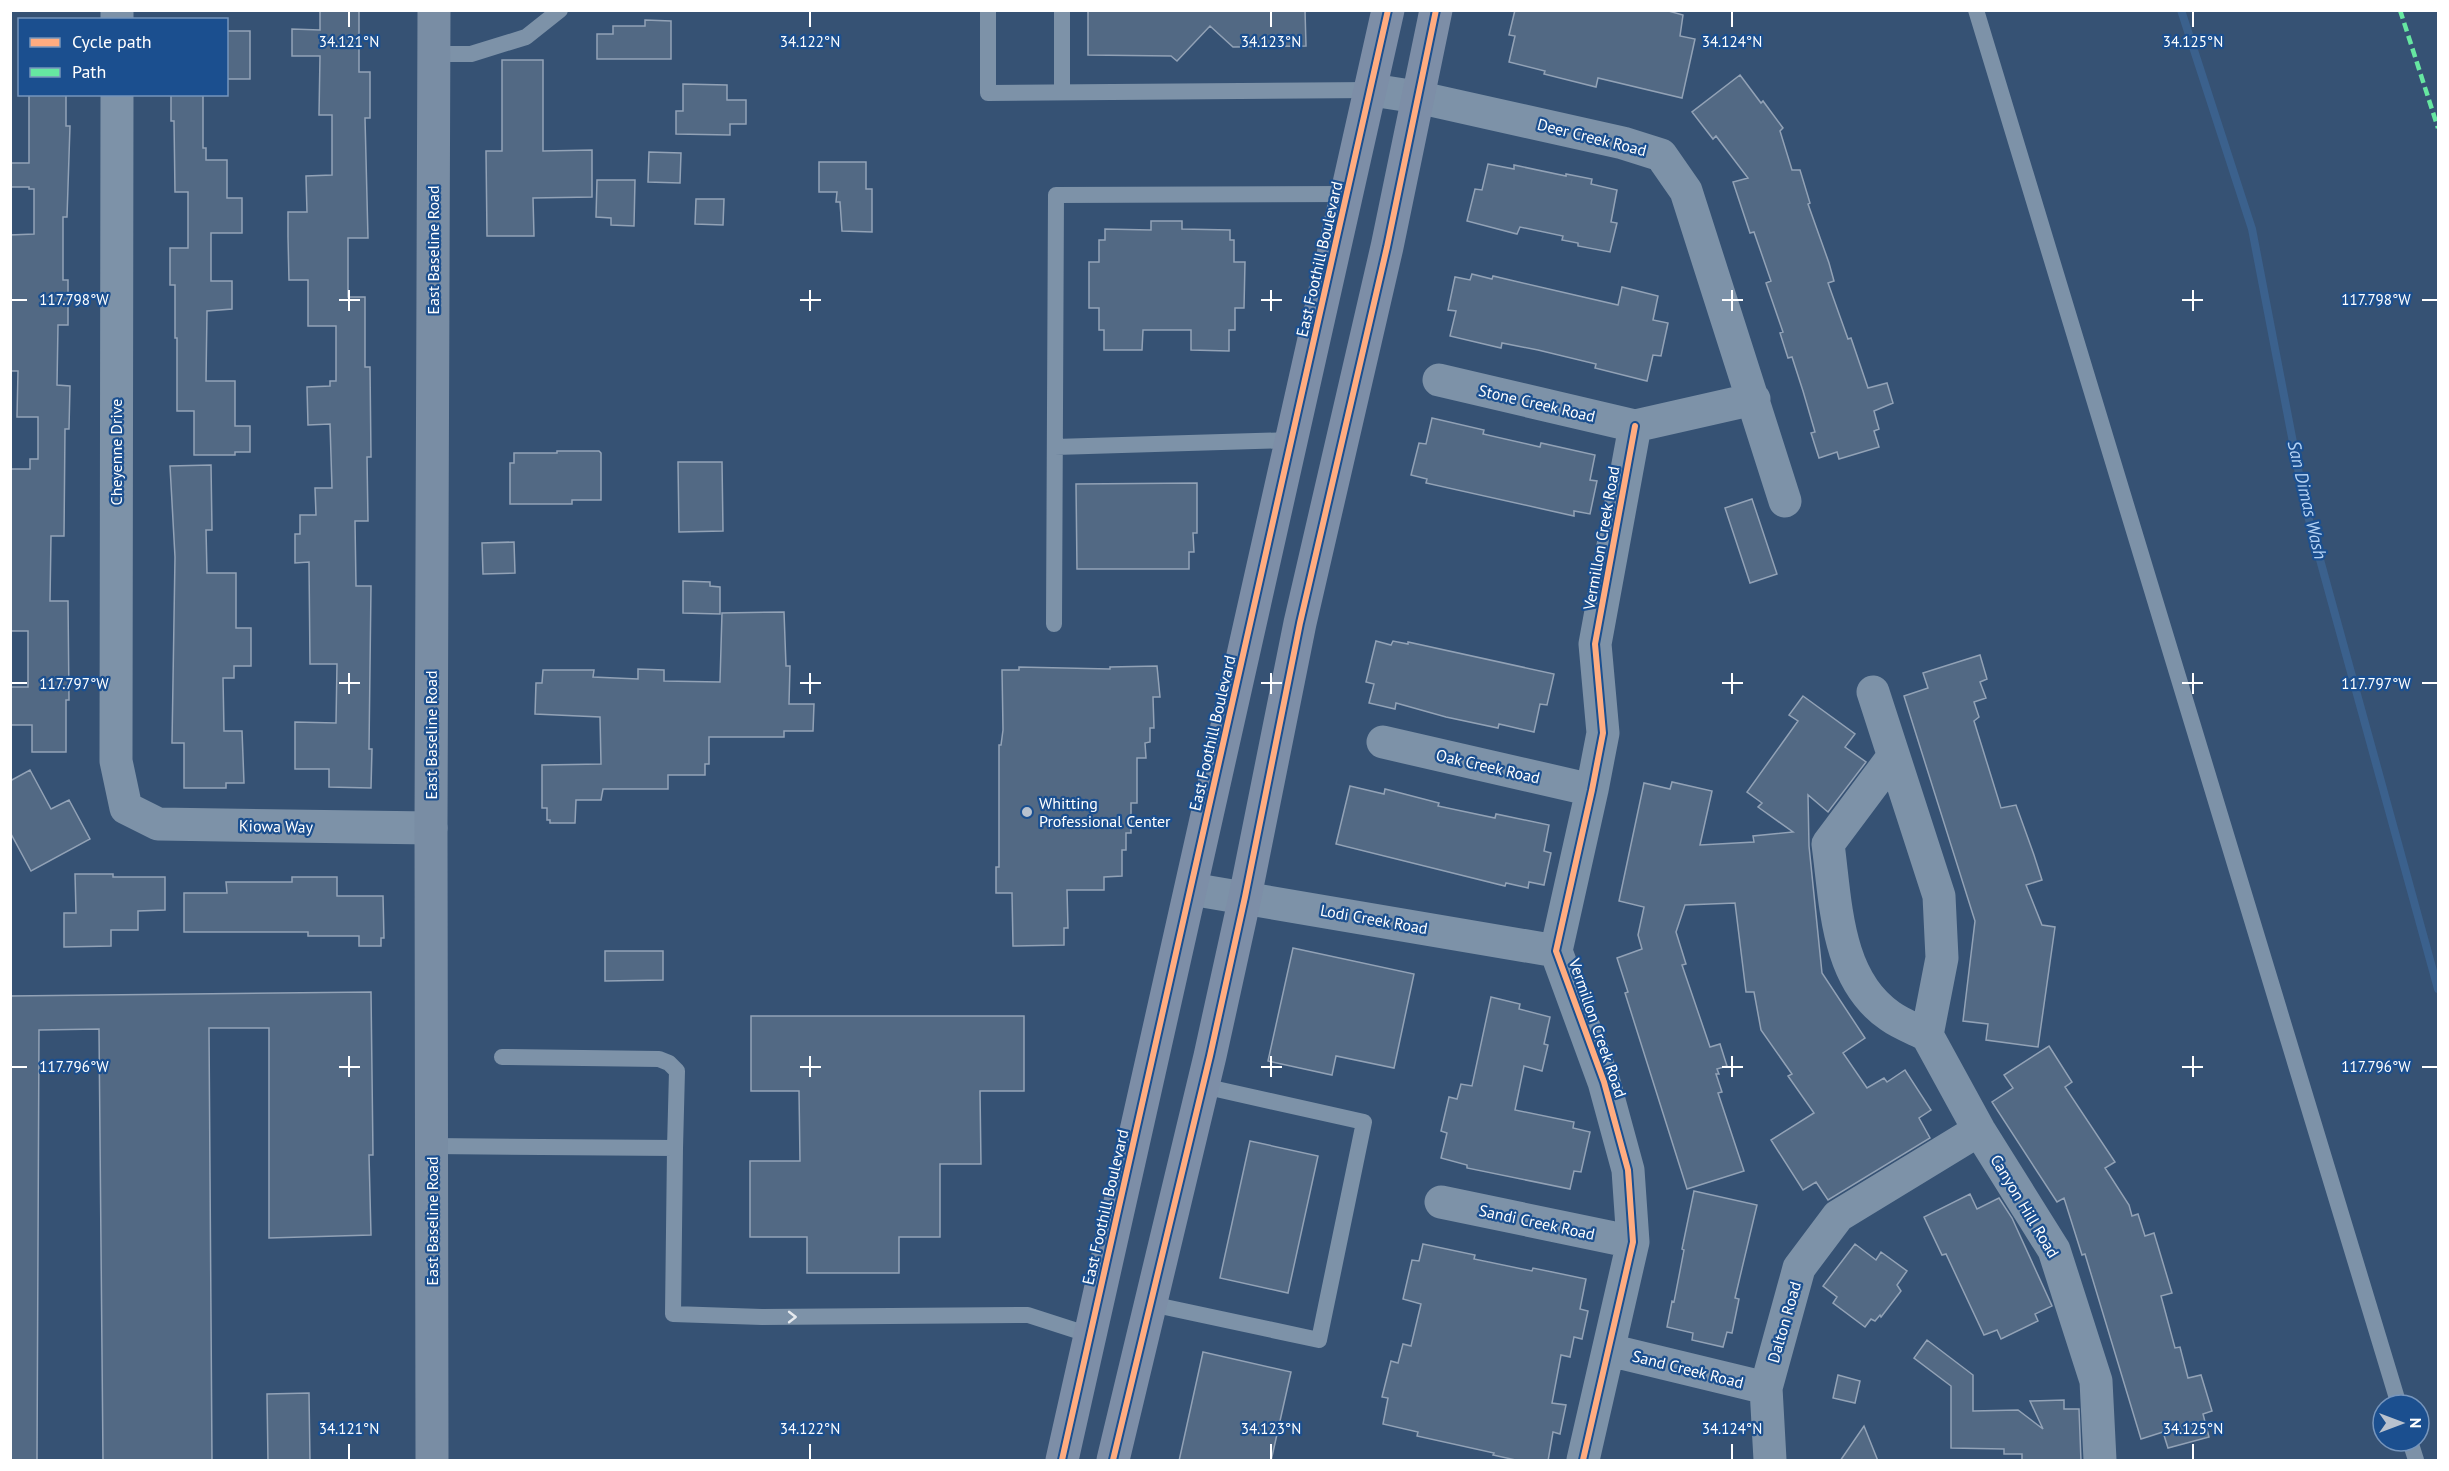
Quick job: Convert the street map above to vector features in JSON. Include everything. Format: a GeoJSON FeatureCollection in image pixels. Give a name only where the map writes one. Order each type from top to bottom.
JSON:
{"type":"FeatureCollection","features":[{"type":"Feature","properties":{"kind":"main road","name":"East Baseline Road"},"geometry":{"type":"LineString","coordinates":[[432,1461],[431,828],[434,10]]}},
{"type":"Feature","properties":{"kind":"main road","name":"East Foothill Boulevard"},"geometry":{"type":"LineString","coordinates":[[1062,1461],[1372,90],[1388,10]]}},
{"type":"Feature","properties":{"kind":"main road"},"geometry":{"type":"LineString","coordinates":[[1113,1461],[1203,1086],[1245,897],[1300,623],[1387,247],[1436,10]]}},
{"type":"Feature","properties":{"kind":"street","name":"Deer Creek Road"},"geometry":{"type":"LineString","coordinates":[[1372,90],[1417,97],[1623,142],[1661,155],[1686,191],[1785,501]]}},
{"type":"Feature","properties":{"kind":"street","name":"Cheyenne Drive"},"geometry":{"type":"LineString","coordinates":[[117,96],[116,761],[126,808]]}},
{"type":"Feature","properties":{"kind":"street","name":"Stone Creek Road"},"geometry":{"type":"LineString","coordinates":[[1439,380],[1635,426]]}},
{"type":"Feature","properties":{"kind":"street"},"geometry":{"type":"LineString","coordinates":[[1635,426],[1754,399]]}},
{"type":"Feature","properties":{"kind":"street","name":"Vermillon Creek Road"},"geometry":{"type":"LineString","coordinates":[[1583,1461],[1632,1242],[1628,1170],[1604,1082],[1556,951],[1603,732],[1595,644],[1635,426]]}},
{"type":"Feature","properties":{"kind":"street"},"geometry":{"type":"LineString","coordinates":[[1873,692],[1939,896],[1942,958],[1927,1035],[1889,1016],[1862,989],[1840,937],[1828,844],[1893,757]]}},
{"type":"Feature","properties":{"kind":"street","name":"Oak Creek Road"},"geometry":{"type":"LineString","coordinates":[[1383,742],[1592,790]]}},
{"type":"Feature","properties":{"kind":"street","name":"Kiowa Way"},"geometry":{"type":"LineString","coordinates":[[126,808],[158,824],[431,828]]}},
{"type":"Feature","properties":{"kind":"street","name":"Lodi Creek Road"},"geometry":{"type":"LineString","coordinates":[[1191,889],[1556,951]]}},
{"type":"Feature","properties":{"kind":"street","name":"Canyon Hill Road"},"geometry":{"type":"LineString","coordinates":[[1927,1035],[1979,1130],[2054,1250],[2096,1381],[2100,1461]]}},
{"type":"Feature","properties":{"kind":"street","name":"Dalton Road"},"geometry":{"type":"LineString","coordinates":[[1770,1461],[1766,1388],[1799,1268],[1838,1216],[1979,1130]]}},
{"type":"Feature","properties":{"kind":"street","name":"Sandi Creek Road"},"geometry":{"type":"LineString","coordinates":[[1441,1202],[1632,1242]]}},
{"type":"Feature","properties":{"kind":"street","name":"Sand Creek Road"},"geometry":{"type":"LineString","coordinates":[[1609,1350],[1766,1388]]}},
{"type":"Feature","properties":{"kind":"lane"},"geometry":{"type":"LineString","coordinates":[[434,54],[471,54],[526,37],[560,10]]}},
{"type":"Feature","properties":{"kind":"lane"},"geometry":{"type":"LineString","coordinates":[[988,10],[988,93],[1372,90]]}},
{"type":"Feature","properties":{"kind":"lane"},"geometry":{"type":"LineString","coordinates":[[1062,10],[1062,92]]}},
{"type":"Feature","properties":{"kind":"lane"},"geometry":{"type":"LineString","coordinates":[[1976,10],[2395,1393]]}},
{"type":"Feature","properties":{"kind":"lane"},"geometry":{"type":"LineString","coordinates":[[1054,624],[1056,195],[1348,194]]}},
{"type":"Feature","properties":{"kind":"lane"},"geometry":{"type":"LineString","coordinates":[[1055,447],[1292,440]]}},
{"type":"Feature","properties":{"kind":"lane"},"geometry":{"type":"LineString","coordinates":[[502,1057],[658,1059],[669,1063],[677,1071],[673,1314],[762,1317],[1028,1315],[1090,1335]]}},
{"type":"Feature","properties":{"kind":"lane"},"geometry":{"type":"LineString","coordinates":[[1151,1304],[1319,1340],[1364,1122],[1203,1086]]}},
{"type":"Feature","properties":{"kind":"lane"},"geometry":{"type":"LineString","coordinates":[[432,1146],[675,1148]]}},
{"type":"Feature","properties":{"kind":"building"},"geometry":{"type":"Polygon","coordinates":[[[320,10],[359,10],[359,72],[370,72],[370,118],[365,118],[368,238],[348,238],[348,297],[365,297],[365,367],[370,367],[371,457],[367,457],[368,521],[355,521],[356,586],[371,586],[369,749],[372,749],[371,788],[329,787],[329,769],[295,769],[295,722],[336,723],[337,664],[310,664],[309,562],[295,563],[295,534],[300,534],[300,515],[316,515],[315,488],[332,488],[330,424],[308,425],[307,387],[330,386],[330,381],[336,381],[336,326],[308,326],[308,280],[289,280],[288,212],[307,212],[306,176],[332,175],[332,115],[319,115],[320,56],[292,56],[292,29],[320,30],[320,10]]]}},
{"type":"Feature","properties":{"kind":"building"},"geometry":{"type":"Polygon","coordinates":[[[1088,10],[1305,10],[1306,46],[1233,47],[1210,26],[1177,61],[1171,56],[1088,55],[1088,10]]]}},
{"type":"Feature","properties":{"kind":"building"},"geometry":{"type":"Polygon","coordinates":[[[1515,10],[1665,10],[1683,15],[1680,36],[1695,39],[1682,98],[1598,78],[1596,87],[1544,74],[1545,71],[1509,62],[1515,36],[1509,35],[1515,10]]]}},
{"type":"Feature","properties":{"kind":"building"},"geometry":{"type":"Polygon","coordinates":[[[645,20],[671,21],[671,59],[597,59],[597,34],[613,34],[613,26],[645,26],[645,20]]]}},
{"type":"Feature","properties":{"kind":"building"},"geometry":{"type":"Polygon","coordinates":[[[228,31],[250,31],[250,79],[228,79],[228,31]]]}},
{"type":"Feature","properties":{"kind":"building"},"geometry":{"type":"Polygon","coordinates":[[[502,60],[543,60],[543,151],[592,150],[592,197],[533,198],[534,236],[487,236],[486,151],[502,151],[502,60]]]}},
{"type":"Feature","properties":{"kind":"building"},"geometry":{"type":"Polygon","coordinates":[[[1740,75],[1783,128],[1780,131],[1792,170],[1800,170],[1810,203],[1808,204],[1829,263],[1834,281],[1828,283],[1848,339],[1851,338],[1868,388],[1887,383],[1893,403],[1874,411],[1879,429],[1874,431],[1879,447],[1839,459],[1837,452],[1819,458],[1811,433],[1815,432],[1803,391],[1792,357],[1788,358],[1780,333],[1783,332],[1766,283],[1771,281],[1754,232],[1750,233],[1733,182],[1748,178],[1716,136],[1713,139],[1692,112],[1740,75]]]}},
{"type":"Feature","properties":{"kind":"building"},"geometry":{"type":"Polygon","coordinates":[[[683,84],[727,85],[727,100],[746,100],[746,124],[730,124],[730,135],[676,134],[676,111],[683,111],[683,84]]]}},
{"type":"Feature","properties":{"kind":"building"},"geometry":{"type":"Polygon","coordinates":[[[29,96],[66,96],[66,126],[70,126],[67,217],[63,217],[63,280],[68,280],[68,325],[58,325],[57,385],[70,386],[69,429],[65,429],[64,536],[51,536],[50,601],[68,601],[69,700],[66,700],[66,752],[32,752],[32,725],[10,725],[10,687],[28,687],[28,631],[10,631],[10,469],[30,469],[30,459],[38,459],[38,417],[17,417],[18,371],[10,371],[10,235],[34,234],[34,189],[10,187],[10,163],[29,163],[29,96]]]}},
{"type":"Feature","properties":{"kind":"building"},"geometry":{"type":"Polygon","coordinates":[[[171,96],[203,96],[203,148],[206,148],[206,160],[227,160],[227,198],[242,198],[242,233],[211,233],[211,281],[232,281],[232,309],[207,311],[206,381],[235,381],[235,426],[250,426],[250,452],[235,452],[235,455],[194,455],[194,411],[177,411],[175,285],[170,285],[170,248],[188,248],[188,192],[175,192],[174,121],[171,121],[171,96]]]}},
{"type":"Feature","properties":{"kind":"building"},"geometry":{"type":"Polygon","coordinates":[[[649,152],[681,153],[680,183],[648,182],[649,152]]]}},
{"type":"Feature","properties":{"kind":"building"},"geometry":{"type":"Polygon","coordinates":[[[819,162],[866,162],[866,189],[872,189],[872,232],[842,231],[840,202],[836,202],[837,192],[819,192],[819,162]]]}},
{"type":"Feature","properties":{"kind":"building"},"geometry":{"type":"Polygon","coordinates":[[[1488,164],[1514,169],[1514,165],[1592,179],[1591,184],[1617,190],[1611,222],[1617,223],[1610,252],[1578,246],[1578,243],[1562,240],[1563,236],[1520,227],[1517,234],[1467,221],[1475,189],[1482,190],[1488,164]]]}},
{"type":"Feature","properties":{"kind":"building"},"geometry":{"type":"Polygon","coordinates":[[[597,180],[635,180],[634,226],[611,225],[611,218],[596,217],[597,180]]]}},
{"type":"Feature","properties":{"kind":"building"},"geometry":{"type":"Polygon","coordinates":[[[696,199],[724,199],[723,225],[695,224],[696,199]]]}},
{"type":"Feature","properties":{"kind":"building"},"geometry":{"type":"Polygon","coordinates":[[[1151,221],[1182,221],[1182,229],[1230,230],[1230,240],[1234,240],[1234,262],[1245,262],[1244,308],[1235,308],[1235,330],[1229,330],[1229,351],[1191,350],[1191,330],[1143,330],[1142,350],[1104,350],[1104,330],[1099,330],[1099,308],[1089,308],[1089,262],[1099,262],[1099,240],[1105,240],[1105,229],[1151,230],[1151,221]]]}},
{"type":"Feature","properties":{"kind":"building"},"geometry":{"type":"Polygon","coordinates":[[[1472,274],[1492,279],[1493,276],[1618,305],[1622,287],[1658,296],[1653,320],[1668,323],[1661,356],[1653,355],[1647,381],[1595,368],[1596,364],[1538,350],[1502,343],[1501,348],[1450,336],[1456,311],[1448,310],[1455,277],[1470,280],[1472,274]]]}},
{"type":"Feature","properties":{"kind":"building"},"geometry":{"type":"Polygon","coordinates":[[[1432,418],[1484,430],[1483,434],[1540,447],[1541,443],[1595,455],[1590,480],[1597,481],[1590,514],[1574,511],[1574,516],[1426,483],[1427,479],[1411,475],[1419,443],[1426,444],[1432,418]]]}},
{"type":"Feature","properties":{"kind":"building"},"geometry":{"type":"Polygon","coordinates":[[[557,451],[599,451],[601,453],[601,500],[572,500],[572,504],[510,504],[510,463],[514,463],[514,453],[557,453],[557,451]]]}},
{"type":"Feature","properties":{"kind":"building"},"geometry":{"type":"Polygon","coordinates":[[[678,462],[722,462],[723,531],[679,532],[678,462]]]}},
{"type":"Feature","properties":{"kind":"building"},"geometry":{"type":"Polygon","coordinates":[[[211,465],[212,530],[206,530],[207,573],[236,573],[236,628],[251,628],[251,666],[234,666],[234,678],[223,678],[224,731],[242,731],[244,783],[226,783],[226,788],[184,788],[184,743],[172,743],[175,557],[170,466],[211,465]]]}},
{"type":"Feature","properties":{"kind":"building"},"geometry":{"type":"Polygon","coordinates":[[[1197,483],[1197,533],[1193,533],[1194,552],[1189,552],[1189,569],[1077,569],[1076,484],[1197,483]]]}},
{"type":"Feature","properties":{"kind":"building"},"geometry":{"type":"Polygon","coordinates":[[[1752,499],[1777,574],[1750,583],[1725,508],[1752,499]]]}},
{"type":"Feature","properties":{"kind":"building"},"geometry":{"type":"Polygon","coordinates":[[[514,542],[515,573],[483,574],[482,543],[514,542]]]}},
{"type":"Feature","properties":{"kind":"building"},"geometry":{"type":"Polygon","coordinates":[[[683,581],[710,582],[710,586],[720,587],[720,614],[683,613],[683,581]]]}},
{"type":"Feature","properties":{"kind":"building"},"geometry":{"type":"Polygon","coordinates":[[[784,612],[786,666],[790,666],[789,704],[814,704],[813,731],[784,731],[784,737],[709,737],[709,764],[705,764],[705,775],[668,775],[668,789],[603,789],[601,800],[576,800],[575,823],[550,823],[550,820],[547,820],[547,808],[542,808],[542,765],[601,764],[600,717],[535,714],[536,683],[542,683],[543,670],[594,670],[593,677],[638,679],[638,669],[664,670],[664,681],[720,682],[722,613],[784,612]]]}},
{"type":"Feature","properties":{"kind":"building"},"geometry":{"type":"Polygon","coordinates":[[[1376,641],[1391,645],[1393,641],[1408,644],[1408,642],[1554,674],[1547,705],[1540,704],[1534,732],[1499,724],[1498,728],[1396,703],[1395,709],[1369,703],[1374,684],[1366,682],[1376,641]]]}},
{"type":"Feature","properties":{"kind":"building"},"geometry":{"type":"Polygon","coordinates":[[[1980,655],[1987,679],[1980,682],[1986,698],[1974,702],[1979,717],[1974,721],[2001,808],[2016,805],[2042,880],[2026,885],[2042,925],[2055,927],[2038,1047],[1986,1040],[1988,1024],[1963,1021],[1975,921],[1904,696],[1928,688],[1923,673],[1980,655]]]}},
{"type":"Feature","properties":{"kind":"building","name":"Whitting Professional Center"},"geometry":{"type":"Polygon","coordinates":[[[1157,666],[1160,697],[1153,697],[1154,728],[1150,728],[1150,742],[1145,743],[1146,758],[1137,758],[1137,803],[1131,803],[1131,833],[1126,833],[1126,850],[1122,850],[1122,876],[1104,877],[1104,890],[1067,890],[1068,928],[1064,928],[1064,945],[1013,946],[1012,893],[996,893],[996,867],[999,867],[999,745],[1001,745],[1003,730],[1002,670],[1019,670],[1019,667],[1110,669],[1110,667],[1157,666]]]}},
{"type":"Feature","properties":{"kind":"building"},"geometry":{"type":"Polygon","coordinates":[[[1803,696],[1855,734],[1845,747],[1866,762],[1828,812],[1808,795],[1809,846],[1822,973],[1865,1038],[1843,1053],[1867,1088],[1884,1078],[1887,1082],[1905,1070],[1931,1110],[1919,1118],[1930,1138],[1828,1200],[1816,1182],[1803,1190],[1771,1140],[1814,1113],[1788,1076],[1792,1074],[1761,1030],[1754,992],[1746,992],[1735,903],[1685,905],[1676,932],[1686,964],[1682,965],[1710,1047],[1720,1044],[1727,1066],[1717,1069],[1719,1074],[1716,1074],[1722,1092],[1718,1093],[1744,1171],[1687,1189],[1625,993],[1628,992],[1617,958],[1642,949],[1638,935],[1644,907],[1619,901],[1644,783],[1670,789],[1672,782],[1712,791],[1700,845],[1754,842],[1753,836],[1793,832],[1758,807],[1762,803],[1747,792],[1798,721],[1789,715],[1803,696]]]}},
{"type":"Feature","properties":{"kind":"building"},"geometry":{"type":"Polygon","coordinates":[[[30,770],[51,809],[69,800],[90,839],[31,871],[10,832],[10,781],[30,770]]]}},
{"type":"Feature","properties":{"kind":"building"},"geometry":{"type":"Polygon","coordinates":[[[1350,786],[1384,794],[1385,789],[1439,803],[1438,806],[1495,818],[1496,814],[1549,825],[1544,851],[1551,853],[1544,885],[1529,882],[1528,888],[1506,883],[1505,886],[1336,844],[1350,786]]]}},
{"type":"Feature","properties":{"kind":"building"},"geometry":{"type":"Polygon","coordinates":[[[75,874],[165,877],[165,910],[138,911],[138,930],[111,930],[111,946],[64,947],[64,913],[76,913],[75,874]]]}},
{"type":"Feature","properties":{"kind":"building"},"geometry":{"type":"Polygon","coordinates":[[[292,877],[337,877],[337,896],[383,896],[384,938],[381,938],[381,946],[359,946],[359,936],[308,936],[308,932],[184,932],[184,893],[227,893],[226,882],[292,882],[292,877]]]}},
{"type":"Feature","properties":{"kind":"building"},"geometry":{"type":"Polygon","coordinates":[[[1293,948],[1414,974],[1394,1068],[1336,1056],[1332,1075],[1268,1061],[1293,948]]]}},
{"type":"Feature","properties":{"kind":"building"},"geometry":{"type":"Polygon","coordinates":[[[605,951],[663,951],[663,980],[605,981],[605,951]]]}},
{"type":"Feature","properties":{"kind":"building"},"geometry":{"type":"Polygon","coordinates":[[[371,992],[373,1155],[369,1155],[371,1235],[269,1238],[269,1028],[209,1028],[212,1461],[103,1461],[99,1029],[39,1030],[37,1461],[10,1461],[10,996],[371,992]]]}},
{"type":"Feature","properties":{"kind":"building"},"geometry":{"type":"Polygon","coordinates":[[[1491,997],[1520,1004],[1519,1009],[1550,1017],[1544,1044],[1548,1045],[1542,1071],[1524,1066],[1515,1110],[1574,1122],[1573,1128],[1590,1132],[1581,1172],[1574,1171],[1570,1189],[1467,1168],[1467,1165],[1441,1158],[1447,1133],[1441,1131],[1449,1097],[1457,1099],[1461,1084],[1472,1086],[1491,997]]]}},
{"type":"Feature","properties":{"kind":"building"},"geometry":{"type":"Polygon","coordinates":[[[751,1016],[1024,1016],[1024,1091],[980,1091],[981,1164],[940,1164],[940,1237],[899,1237],[899,1273],[807,1273],[807,1237],[750,1237],[750,1161],[800,1161],[799,1091],[751,1091],[751,1016]]]}},
{"type":"Feature","properties":{"kind":"building"},"geometry":{"type":"Polygon","coordinates":[[[2049,1046],[2072,1082],[2065,1087],[2115,1162],[2105,1168],[2129,1205],[2132,1216],[2138,1214],[2145,1236],[2154,1233],[2172,1293],[2161,1296],[2175,1348],[2180,1347],[2188,1378],[2201,1375],[2212,1411],[2203,1414],[2209,1437],[2168,1448],[2163,1432],[2141,1439],[2085,1254],[2082,1255],[2064,1198],[2057,1202],[1992,1102],[2013,1088],[2004,1075],[2049,1046]]]}},
{"type":"Feature","properties":{"kind":"building"},"geometry":{"type":"Polygon","coordinates":[[[1250,1141],[1318,1156],[1288,1293],[1220,1278],[1250,1141]]]}},
{"type":"Feature","properties":{"kind":"building"},"geometry":{"type":"Polygon","coordinates":[[[1694,1191],[1757,1205],[1735,1298],[1739,1299],[1732,1333],[1727,1332],[1723,1347],[1692,1340],[1693,1333],[1667,1327],[1672,1301],[1674,1302],[1694,1191]]]}},
{"type":"Feature","properties":{"kind":"building"},"geometry":{"type":"Polygon","coordinates":[[[1970,1194],[1977,1209],[1999,1198],[2012,1218],[2052,1306],[2035,1314],[2038,1321],[2001,1339],[1997,1330],[1984,1335],[1946,1254],[1942,1255],[1924,1217],[1970,1194]]]}},
{"type":"Feature","properties":{"kind":"building"},"geometry":{"type":"Polygon","coordinates":[[[1423,1244],[1475,1255],[1474,1259],[1586,1279],[1580,1309],[1588,1311],[1582,1339],[1574,1337],[1570,1357],[1561,1355],[1552,1403],[1566,1405],[1560,1434],[1553,1432],[1548,1461],[1520,1461],[1493,1455],[1494,1453],[1417,1436],[1418,1432],[1383,1424],[1388,1398],[1382,1397],[1391,1361],[1398,1363],[1403,1344],[1411,1346],[1421,1304],[1403,1299],[1412,1260],[1419,1261],[1423,1244]]]}},
{"type":"Feature","properties":{"kind":"building"},"geometry":{"type":"Polygon","coordinates":[[[1855,1244],[1876,1260],[1881,1252],[1907,1271],[1897,1285],[1901,1291],[1881,1317],[1880,1315],[1875,1321],[1871,1319],[1865,1327],[1833,1303],[1837,1297],[1823,1286],[1855,1244]]]}},
{"type":"Feature","properties":{"kind":"building"},"geometry":{"type":"Polygon","coordinates":[[[1927,1340],[1973,1375],[1973,1411],[2018,1410],[2043,1429],[2030,1401],[2064,1400],[2064,1409],[2079,1409],[2081,1461],[2022,1461],[2022,1454],[2004,1454],[2004,1449],[1951,1448],[1951,1386],[1914,1358],[1927,1340]]]}},
{"type":"Feature","properties":{"kind":"building"},"geometry":{"type":"Polygon","coordinates":[[[1203,1352],[1291,1372],[1271,1461],[1179,1461],[1203,1352]]]}},
{"type":"Feature","properties":{"kind":"building"},"geometry":{"type":"Polygon","coordinates":[[[1838,1375],[1860,1381],[1855,1403],[1833,1398],[1838,1375]]]}},
{"type":"Feature","properties":{"kind":"building"},"geometry":{"type":"Polygon","coordinates":[[[309,1393],[310,1461],[268,1461],[267,1394],[309,1393]]]}},
{"type":"Feature","properties":{"kind":"building"},"geometry":{"type":"Polygon","coordinates":[[[1864,1426],[1878,1461],[1840,1461],[1864,1426]]]}},
{"type":"Feature","properties":{"kind":"waterway","name":"San Dimas Wash"},"geometry":{"type":"LineString","coordinates":[[2181,10],[2252,229],[2305,505],[2438,989]]}},
{"type":"Feature","properties":{"kind":"marked path"},"geometry":{"type":"LineString","coordinates":[[2400,10],[2438,128]]}},
{"type":"Feature","properties":{"kind":"cycle path"},"geometry":{"type":"LineString","coordinates":[[1062,1460],[1388,10]]}},
{"type":"Feature","properties":{"kind":"cycle path"},"geometry":{"type":"LineString","coordinates":[[1113,1460],[1210,1056],[1245,897],[1300,623],[1387,247],[1436,10]]}},
{"type":"Feature","properties":{"kind":"cycle path"},"geometry":{"type":"LineString","coordinates":[[1583,1460],[1633,1242],[1628,1170],[1604,1082],[1556,951],[1603,733],[1595,644],[1635,426]]}},
{"type":"Feature","properties":{"kind":"place","name":"Whitting Professional Center"},"geometry":{"type":"Point","coordinates":[1027,812]}}]}
